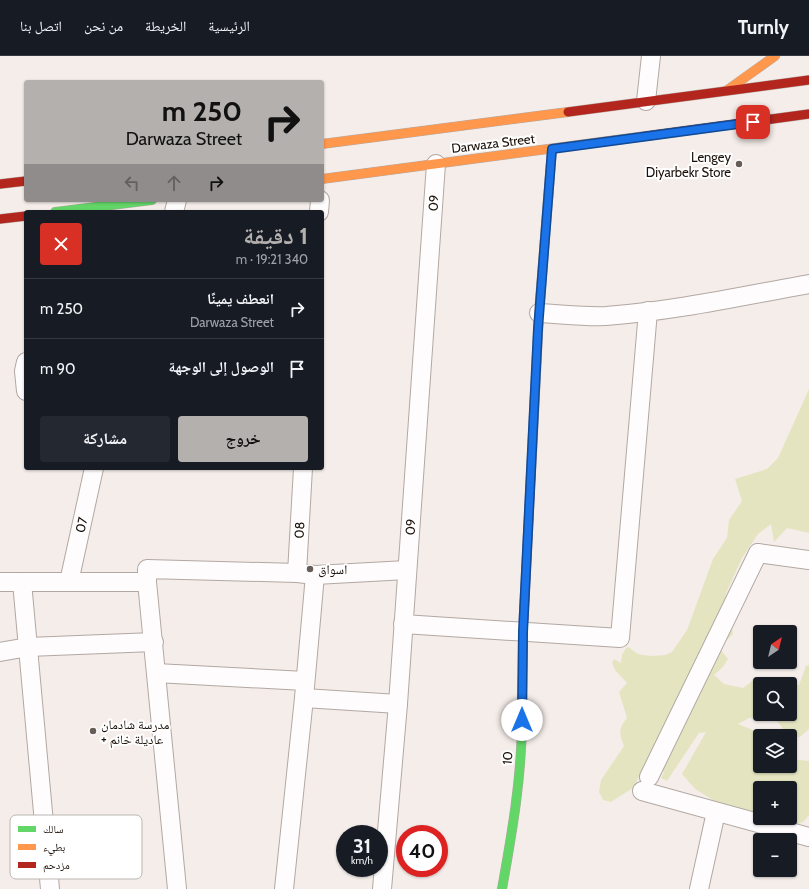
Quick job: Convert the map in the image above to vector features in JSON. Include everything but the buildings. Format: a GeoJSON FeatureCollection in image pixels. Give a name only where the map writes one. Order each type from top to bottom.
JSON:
{"type":"FeatureCollection","features":[{"type":"Feature","properties":{"kind":"main road"},"geometry":{"type":"LineString","coordinates":[[726,91],[775,56]]}},
{"type":"Feature","properties":{"kind":"main road","name":"Darwaza Street"},"geometry":{"type":"LineString","coordinates":[[324,144],[460,130],[646,101],[809,80]]}},
{"type":"Feature","properties":{"kind":"main road","name":"Darwaza Street"},"geometry":{"type":"LineString","coordinates":[[324,179],[436,164],[464,157],[552,149],[809,114]]}},
{"type":"Feature","properties":{"kind":"main road","name":"10"},"geometry":{"type":"LineString","coordinates":[[502,889],[515,815],[522,734],[523,632],[539,313],[552,149]]}},
{"type":"Feature","properties":{"kind":"main road"},"geometry":{"type":"LineString","coordinates":[[0,184],[24,181]]}},
{"type":"Feature","properties":{"kind":"main road"},"geometry":{"type":"LineString","coordinates":[[70,210],[136,202]]}},
{"type":"Feature","properties":{"kind":"main road"},"geometry":{"type":"LineString","coordinates":[[0,219],[24,216]]}},
{"type":"Feature","properties":{"kind":"street"},"geometry":{"type":"LineString","coordinates":[[646,101],[651,56]]}},
{"type":"Feature","properties":{"kind":"street","name":"09"},"geometry":{"type":"LineString","coordinates":[[382,889],[398,704],[436,164]]}},
{"type":"Feature","properties":{"kind":"street"},"geometry":{"type":"LineString","coordinates":[[539,313],[605,316],[686,307],[809,284]]}},
{"type":"Feature","properties":{"kind":"street"},"geometry":{"type":"LineString","coordinates":[[403,624],[620,638],[648,311]]}},
{"type":"Feature","properties":{"kind":"street","name":"07"},"geometry":{"type":"LineString","coordinates":[[70,582],[94,470]]}},
{"type":"Feature","properties":{"kind":"street","name":"08"},"geometry":{"type":"LineString","coordinates":[[297,573],[303,470]]}},
{"type":"Feature","properties":{"kind":"street"},"geometry":{"type":"LineString","coordinates":[[809,560],[758,553],[645,784],[716,812],[809,837]]}},
{"type":"Feature","properties":{"kind":"street"},"geometry":{"type":"LineString","coordinates":[[176,889],[147,569],[297,573],[315,575],[407,570]]}},
{"type":"Feature","properties":{"kind":"street"},"geometry":{"type":"LineString","coordinates":[[284,889],[315,575]]}},
{"type":"Feature","properties":{"kind":"street"},"geometry":{"type":"LineString","coordinates":[[0,582],[147,582]]}},
{"type":"Feature","properties":{"kind":"street"},"geometry":{"type":"LineString","coordinates":[[22,582],[43,815]]}},
{"type":"Feature","properties":{"kind":"street"},"geometry":{"type":"LineString","coordinates":[[0,652],[28,647],[154,642]]}},
{"type":"Feature","properties":{"kind":"street"},"geometry":{"type":"LineString","coordinates":[[156,673],[304,690],[398,704]]}},
{"type":"Feature","properties":{"kind":"street"},"geometry":{"type":"LineString","coordinates":[[699,889],[716,812]]}},
{"type":"Feature","properties":{"kind":"street"},"geometry":{"type":"LineString","coordinates":[[49,879],[50,889]]}},
{"type":"Feature","properties":{"kind":"green space"},"geometry":{"type":"Polygon","coordinates":[[[809,389],[809,533],[787,528],[774,542],[771,524],[758,534],[742,558],[727,591],[717,624],[732,629],[733,634],[727,640],[715,635],[720,649],[728,659],[723,667],[714,675],[724,684],[743,688],[753,680],[753,718],[738,724],[753,730],[753,773],[797,773],[797,760],[809,761],[809,815],[804,821],[794,827],[790,825],[797,825],[797,781],[753,781],[753,813],[718,803],[695,789],[682,774],[706,732],[699,733],[667,781],[661,778],[664,772],[659,768],[650,770],[643,773],[639,777],[636,786],[611,802],[603,800],[599,792],[601,780],[624,746],[620,731],[627,718],[619,692],[627,683],[615,670],[612,663],[614,659],[621,663],[622,655],[628,647],[638,654],[650,656],[665,655],[672,652],[687,630],[713,559],[727,538],[729,520],[742,501],[735,479],[767,469],[778,458],[809,389]]]}},
{"type":"Feature","properties":{"kind":"green space"},"geometry":{"type":"Polygon","coordinates":[[[809,665],[809,729],[800,737],[797,737],[797,729],[783,729],[777,721],[797,721],[797,685],[799,685],[806,666],[809,665]]]}},
{"type":"Feature","properties":{"kind":"traffic: fast"},"geometry":{"type":"LineString","coordinates":[[71,210],[136,202]]}},
{"type":"Feature","properties":{"kind":"traffic: fast"},"geometry":{"type":"LineString","coordinates":[[502,889],[513,826],[522,740],[522,718]]}},
{"type":"Feature","properties":{"kind":"traffic: slow"},"geometry":{"type":"LineString","coordinates":[[726,91],[775,56]]}},
{"type":"Feature","properties":{"kind":"traffic: slow"},"geometry":{"type":"LineString","coordinates":[[324,144],[568,112]]}},
{"type":"Feature","properties":{"kind":"traffic: slow"},"geometry":{"type":"LineString","coordinates":[[324,179],[646,136]]}},
{"type":"Feature","properties":{"kind":"traffic: slow"},"geometry":{"type":"LineString","coordinates":[[531,473],[539,313],[552,149]]}},
{"type":"Feature","properties":{"kind":"traffic: jam"},"geometry":{"type":"LineString","coordinates":[[568,112],[809,80]]}},
{"type":"Feature","properties":{"kind":"traffic: jam"},"geometry":{"type":"LineString","coordinates":[[646,136],[809,114]]}},
{"type":"Feature","properties":{"kind":"traffic: jam"},"geometry":{"type":"LineString","coordinates":[[0,184],[24,181]]}},
{"type":"Feature","properties":{"kind":"traffic: jam"},"geometry":{"type":"LineString","coordinates":[[0,219],[24,216]]}},
{"type":"Feature","properties":{"kind":"traffic: jam"},"geometry":{"type":"LineString","coordinates":[[522,718],[523,632],[531,473]]}},
{"type":"Feature","properties":{"kind":"place","name":"Lengey Diyarbekr Store"},"geometry":{"type":"Point","coordinates":[739,164]}},
{"type":"Feature","properties":{"kind":"place","name":"اسواق"},"geometry":{"type":"Point","coordinates":[310,569]}},
{"type":"Feature","properties":{"kind":"place","name":"مدرسة شادمان + عاديلة خانم"},"geometry":{"type":"Point","coordinates":[93,731]}},
{"type":"Feature","properties":{"kind":"route"},"geometry":{"type":"LineString","coordinates":[[522,720],[523,632],[538,329],[552,149],[753,122]]}}]}
